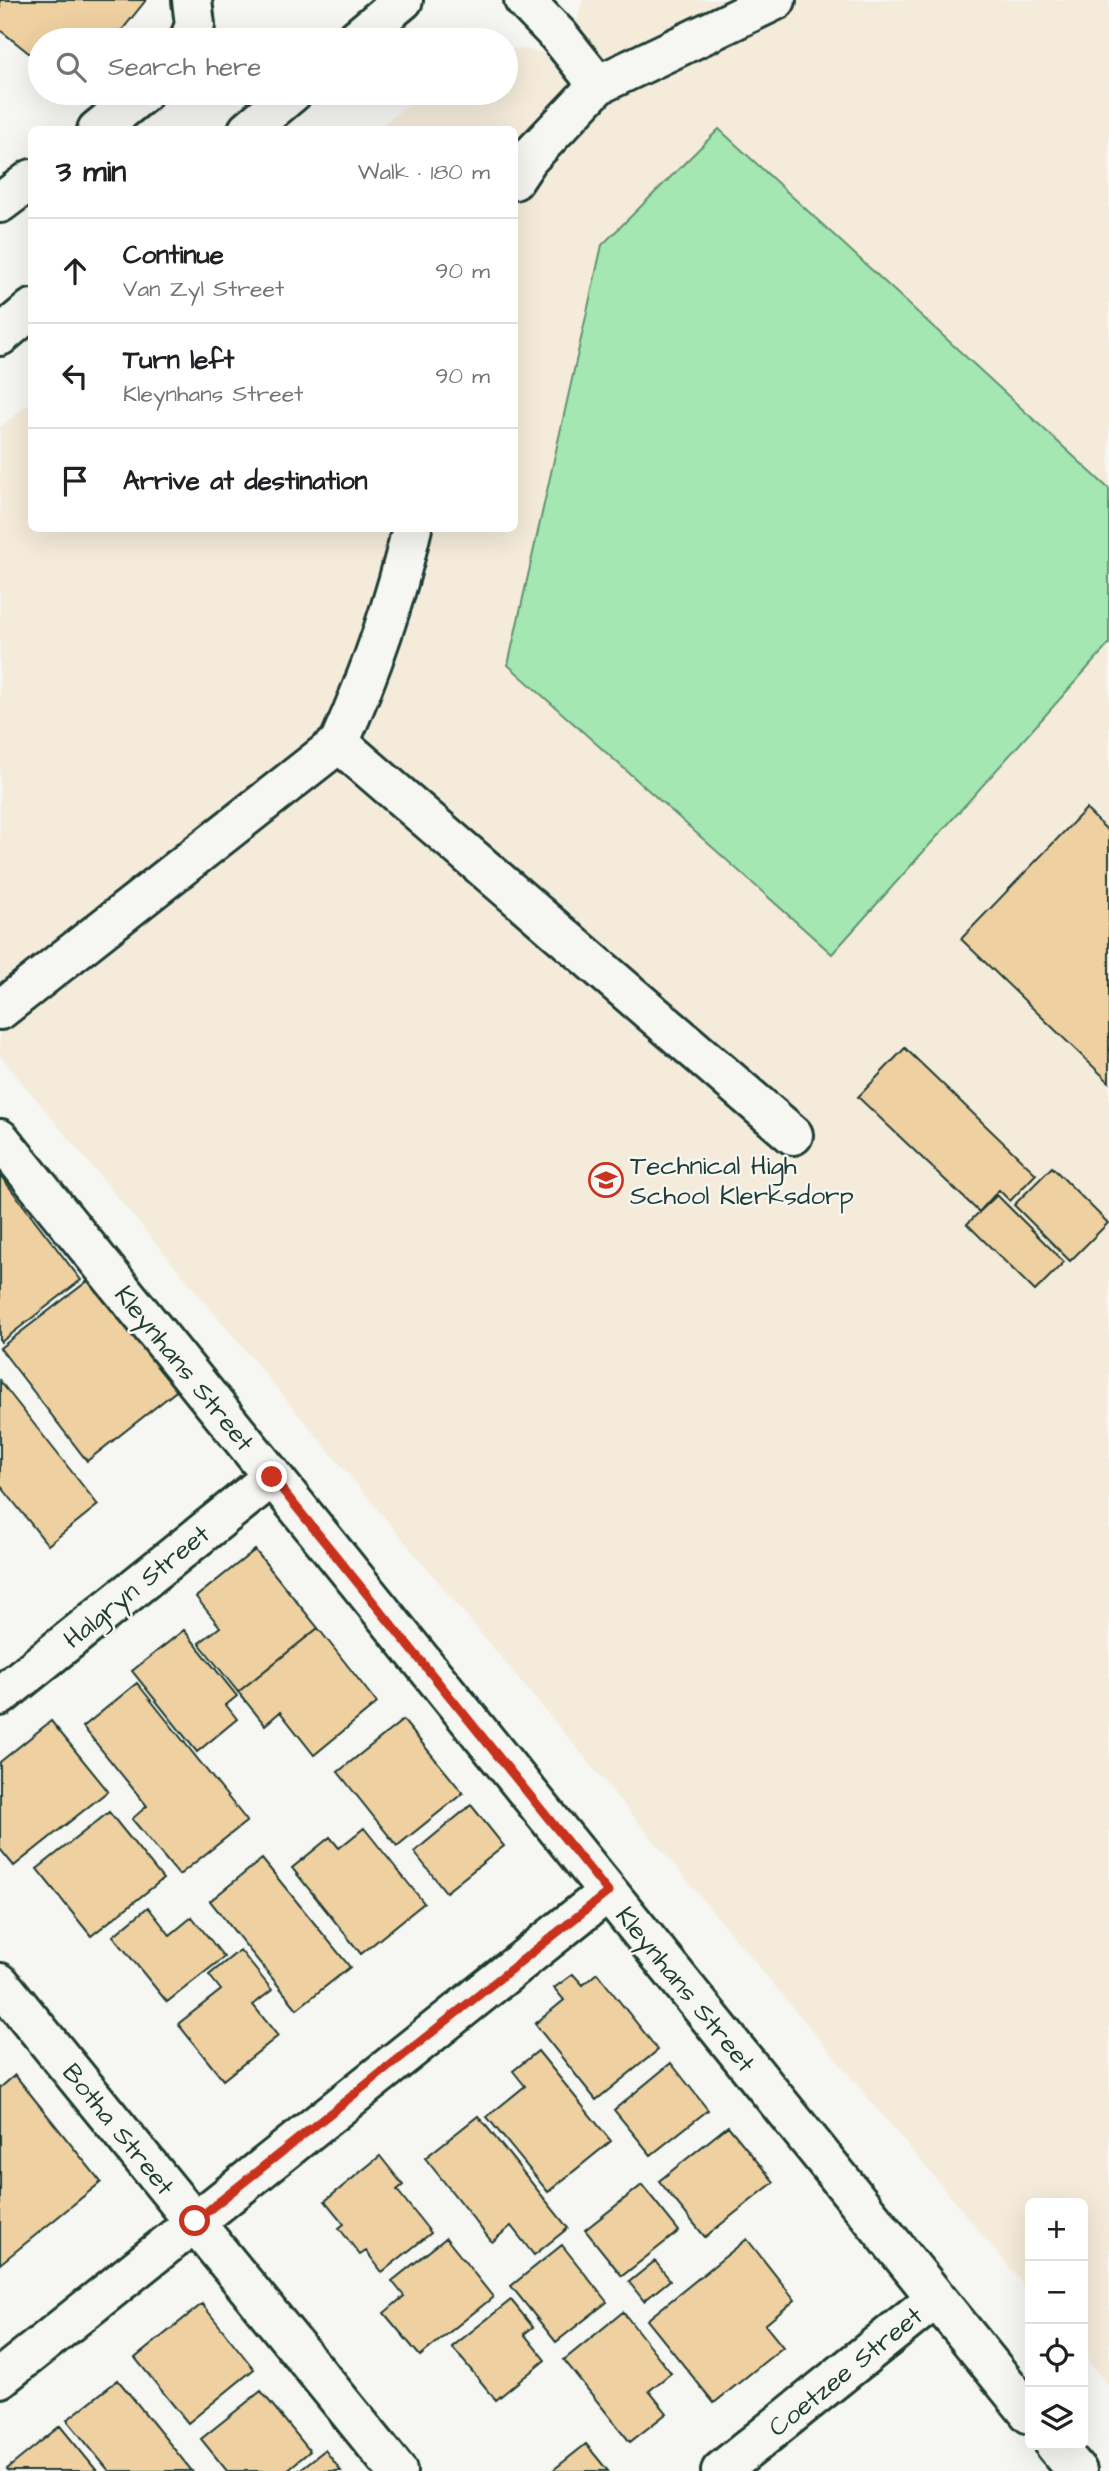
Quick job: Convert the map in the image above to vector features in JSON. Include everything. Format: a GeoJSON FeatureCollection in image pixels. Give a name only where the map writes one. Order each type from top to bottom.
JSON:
{"type":"FeatureCollection","features":[{"type":"Feature","properties":{"kind":"street"},"geometry":{"type":"LineString","coordinates":[[192,0],[194,28]]}},
{"type":"Feature","properties":{"kind":"street"},"geometry":{"type":"LineString","coordinates":[[369,28],[403,0]]}},
{"type":"Feature","properties":{"kind":"street"},"geometry":{"type":"LineString","coordinates":[[524,0],[559,36],[598,85]]}},
{"type":"Feature","properties":{"kind":"street"},"geometry":{"type":"LineString","coordinates":[[518,174],[528,159],[598,85],[776,0]]}},
{"type":"Feature","properties":{"kind":"street"},"geometry":{"type":"LineString","coordinates":[[102,126],[128,105]]}},
{"type":"Feature","properties":{"kind":"street"},"geometry":{"type":"LineString","coordinates":[[253,126],[278,105]]}},
{"type":"Feature","properties":{"kind":"street"},"geometry":{"type":"LineString","coordinates":[[0,203],[28,182]]}},
{"type":"Feature","properties":{"kind":"street"},"geometry":{"type":"LineString","coordinates":[[0,336],[28,312]]}},
{"type":"Feature","properties":{"kind":"street"},"geometry":{"type":"LineString","coordinates":[[0,1010],[338,743],[364,687],[401,578],[411,532]]}},
{"type":"Feature","properties":{"kind":"street"},"geometry":{"type":"LineString","coordinates":[[338,743],[793,1135]]}},
{"type":"Feature","properties":{"kind":"street","name":"Kleynhans Street"},"geometry":{"type":"LineString","coordinates":[[0,1139],[1025,2408]]}},
{"type":"Feature","properties":{"kind":"street","name":"Halgryn Street"},"geometry":{"type":"LineString","coordinates":[[0,1696],[272,1477]]}},
{"type":"Feature","properties":{"kind":"street"},"geometry":{"type":"LineString","coordinates":[[0,2378],[608,1892]]}},
{"type":"Feature","properties":{"kind":"street","name":"Botha Street"},"geometry":{"type":"LineString","coordinates":[[0,1983],[397,2471]]}},
{"type":"Feature","properties":{"kind":"street","name":"Coetzee Street"},"geometry":{"type":"LineString","coordinates":[[721,2471],[936,2298]]}},
{"type":"Feature","properties":{"kind":"street"},"geometry":{"type":"LineString","coordinates":[[1059,2450],[1077,2471]]}},
{"type":"Feature","properties":{"kind":"shaded area","name":"Technical High School Klerksdorp"},"geometry":{"type":"Polygon","coordinates":[[[583,0],[1109,0],[1109,2386],[1088,2361],[1088,2198],[1025,2198],[1025,2286],[0,1056],[0,427],[28,404],[28,532],[518,532],[518,126],[381,126],[408,105],[518,105],[518,49],[541,52],[578,18],[583,0]]]}},
{"type":"Feature","properties":{"kind":"green space"},"geometry":{"type":"Polygon","coordinates":[[[719,129],[1109,489],[1109,644],[832,954],[508,665],[602,245],[719,129]]]}},
{"type":"Feature","properties":{"kind":"building"},"geometry":{"type":"Polygon","coordinates":[[[0,0],[146,0],[124,28],[28,28],[28,52],[0,30],[0,0]]]}},
{"type":"Feature","properties":{"kind":"building"},"geometry":{"type":"Polygon","coordinates":[[[1086,809],[1109,832],[1109,1082],[961,939],[1086,809]]]}},
{"type":"Feature","properties":{"kind":"building"},"geometry":{"type":"Polygon","coordinates":[[[905,1048],[1036,1174],[1010,1201],[999,1190],[979,1212],[858,1097],[905,1048]]]}},
{"type":"Feature","properties":{"kind":"building"},"geometry":{"type":"Polygon","coordinates":[[[1052,1167],[1108,1223],[1070,1261],[1014,1205],[1052,1167]]]}},
{"type":"Feature","properties":{"kind":"building"},"geometry":{"type":"Polygon","coordinates":[[[0,1175],[81,1280],[1,1342],[0,1340],[0,1175]]]}},
{"type":"Feature","properties":{"kind":"building"},"geometry":{"type":"Polygon","coordinates":[[[997,1195],[1064,1262],[1035,1291],[967,1224],[997,1195]]]}},
{"type":"Feature","properties":{"kind":"building"},"geometry":{"type":"Polygon","coordinates":[[[93,1277],[180,1388],[87,1461],[0,1348],[93,1277]]]}},
{"type":"Feature","properties":{"kind":"building"},"geometry":{"type":"Polygon","coordinates":[[[0,1381],[98,1505],[48,1545],[0,1485],[0,1381]]]}},
{"type":"Feature","properties":{"kind":"building"},"geometry":{"type":"Polygon","coordinates":[[[255,1550],[318,1628],[238,1692],[199,1643],[220,1627],[196,1597],[255,1550]]]}},
{"type":"Feature","properties":{"kind":"building"},"geometry":{"type":"Polygon","coordinates":[[[318,1628],[377,1703],[314,1755],[280,1712],[265,1725],[238,1692],[318,1628]]]}},
{"type":"Feature","properties":{"kind":"building"},"geometry":{"type":"Polygon","coordinates":[[[184,1630],[237,1696],[226,1705],[237,1719],[197,1752],[132,1671],[184,1630]]]}},
{"type":"Feature","properties":{"kind":"building"},"geometry":{"type":"Polygon","coordinates":[[[137,1683],[247,1821],[179,1875],[132,1819],[147,1806],[83,1727],[137,1683]]]}},
{"type":"Feature","properties":{"kind":"building"},"geometry":{"type":"Polygon","coordinates":[[[403,1720],[463,1793],[397,1846],[338,1772],[403,1720]]]}},
{"type":"Feature","properties":{"kind":"building"},"geometry":{"type":"Polygon","coordinates":[[[51,1721],[108,1791],[14,1866],[0,1849],[0,1762],[51,1721]]]}},
{"type":"Feature","properties":{"kind":"building"},"geometry":{"type":"Polygon","coordinates":[[[471,1805],[504,1846],[446,1892],[414,1852],[471,1805]]]}},
{"type":"Feature","properties":{"kind":"building"},"geometry":{"type":"Polygon","coordinates":[[[109,1812],[163,1879],[91,1936],[37,1869],[109,1812]]]}},
{"type":"Feature","properties":{"kind":"building"},"geometry":{"type":"Polygon","coordinates":[[[364,1828],[424,1903],[361,1954],[292,1868],[330,1837],[339,1848],[364,1828]]]}},
{"type":"Feature","properties":{"kind":"building"},"geometry":{"type":"Polygon","coordinates":[[[262,1859],[350,1967],[297,2009],[210,1901],[262,1859]]]}},
{"type":"Feature","properties":{"kind":"building"},"geometry":{"type":"Polygon","coordinates":[[[148,1907],[170,1935],[192,1917],[224,1957],[167,2002],[113,1936],[148,1907]]]}},
{"type":"Feature","properties":{"kind":"building"},"geometry":{"type":"Polygon","coordinates":[[[240,1950],[272,1990],[253,2005],[278,2036],[223,2080],[178,2024],[221,1990],[209,1975],[240,1950]]]}},
{"type":"Feature","properties":{"kind":"building"},"geometry":{"type":"Polygon","coordinates":[[[597,1973],[658,2050],[596,2100],[535,2024],[564,2000],[554,1988],[573,1974],[583,1985],[597,1973]]]}},
{"type":"Feature","properties":{"kind":"building"},"geometry":{"type":"Polygon","coordinates":[[[538,2051],[611,2141],[548,2192],[487,2117],[525,2086],[513,2071],[538,2051]]]}},
{"type":"Feature","properties":{"kind":"building"},"geometry":{"type":"Polygon","coordinates":[[[671,2063],[708,2110],[651,2155],[614,2110],[671,2063]]]}},
{"type":"Feature","properties":{"kind":"building"},"geometry":{"type":"Polygon","coordinates":[[[15,2075],[101,2182],[0,2264],[0,2088],[15,2075]]]}},
{"type":"Feature","properties":{"kind":"building"},"geometry":{"type":"Polygon","coordinates":[[[478,2116],[568,2228],[534,2255],[511,2226],[492,2242],[425,2158],[478,2116]]]}},
{"type":"Feature","properties":{"kind":"building"},"geometry":{"type":"Polygon","coordinates":[[[728,2126],[774,2182],[705,2237],[659,2181],[728,2126]]]}},
{"type":"Feature","properties":{"kind":"building"},"geometry":{"type":"Polygon","coordinates":[[[380,2156],[403,2185],[397,2190],[431,2233],[382,2272],[366,2251],[360,2255],[339,2228],[344,2224],[325,2201],[380,2156]]]}},
{"type":"Feature","properties":{"kind":"building"},"geometry":{"type":"Polygon","coordinates":[[[642,2185],[679,2231],[622,2276],[585,2230],[642,2185]]]}},
{"type":"Feature","properties":{"kind":"building"},"geometry":{"type":"Polygon","coordinates":[[[446,2238],[493,2297],[420,2356],[384,2313],[404,2296],[392,2281],[446,2238]]]}},
{"type":"Feature","properties":{"kind":"building"},"geometry":{"type":"Polygon","coordinates":[[[747,2239],[795,2300],[765,2325],[783,2347],[714,2403],[647,2320],[747,2239]]]}},
{"type":"Feature","properties":{"kind":"building"},"geometry":{"type":"Polygon","coordinates":[[[562,2245],[607,2302],[556,2342],[511,2286],[562,2245]]]}},
{"type":"Feature","properties":{"kind":"building"},"geometry":{"type":"Polygon","coordinates":[[[655,2261],[670,2280],[644,2301],[629,2282],[655,2261]]]}},
{"type":"Feature","properties":{"kind":"building"},"geometry":{"type":"Polygon","coordinates":[[[511,2300],[533,2327],[524,2334],[545,2360],[496,2400],[452,2347],[511,2300]]]}},
{"type":"Feature","properties":{"kind":"building"},"geometry":{"type":"Polygon","coordinates":[[[202,2304],[254,2369],[188,2423],[135,2358],[202,2304]]]}},
{"type":"Feature","properties":{"kind":"building"},"geometry":{"type":"Polygon","coordinates":[[[623,2312],[671,2373],[649,2391],[667,2413],[630,2442],[564,2360],[623,2312]]]}},
{"type":"Feature","properties":{"kind":"building"},"geometry":{"type":"Polygon","coordinates":[[[118,2380],[192,2471],[109,2471],[67,2420],[118,2380]]]}},
{"type":"Feature","properties":{"kind":"building"},"geometry":{"type":"Polygon","coordinates":[[[261,2391],[310,2451],[286,2471],[227,2471],[201,2439],[261,2391]]]}},
{"type":"Feature","properties":{"kind":"building"},"geometry":{"type":"Polygon","coordinates":[[[60,2426],[97,2471],[7,2469],[60,2426]]]}},
{"type":"Feature","properties":{"kind":"building"},"geometry":{"type":"Polygon","coordinates":[[[586,2444],[608,2471],[552,2471],[586,2444]]]}},
{"type":"Feature","properties":{"kind":"building"},"geometry":{"type":"Polygon","coordinates":[[[325,2450],[341,2471],[298,2471],[325,2450]]]}},
{"type":"Feature","properties":{"kind":"place","name":"Technical High School Klerksdorp"},"geometry":{"type":"Point","coordinates":[606,1180]}},
{"type":"Feature","properties":{"kind":"route"},"geometry":{"type":"LineString","coordinates":[[195,2221],[608,1892],[272,1477]]}}]}
